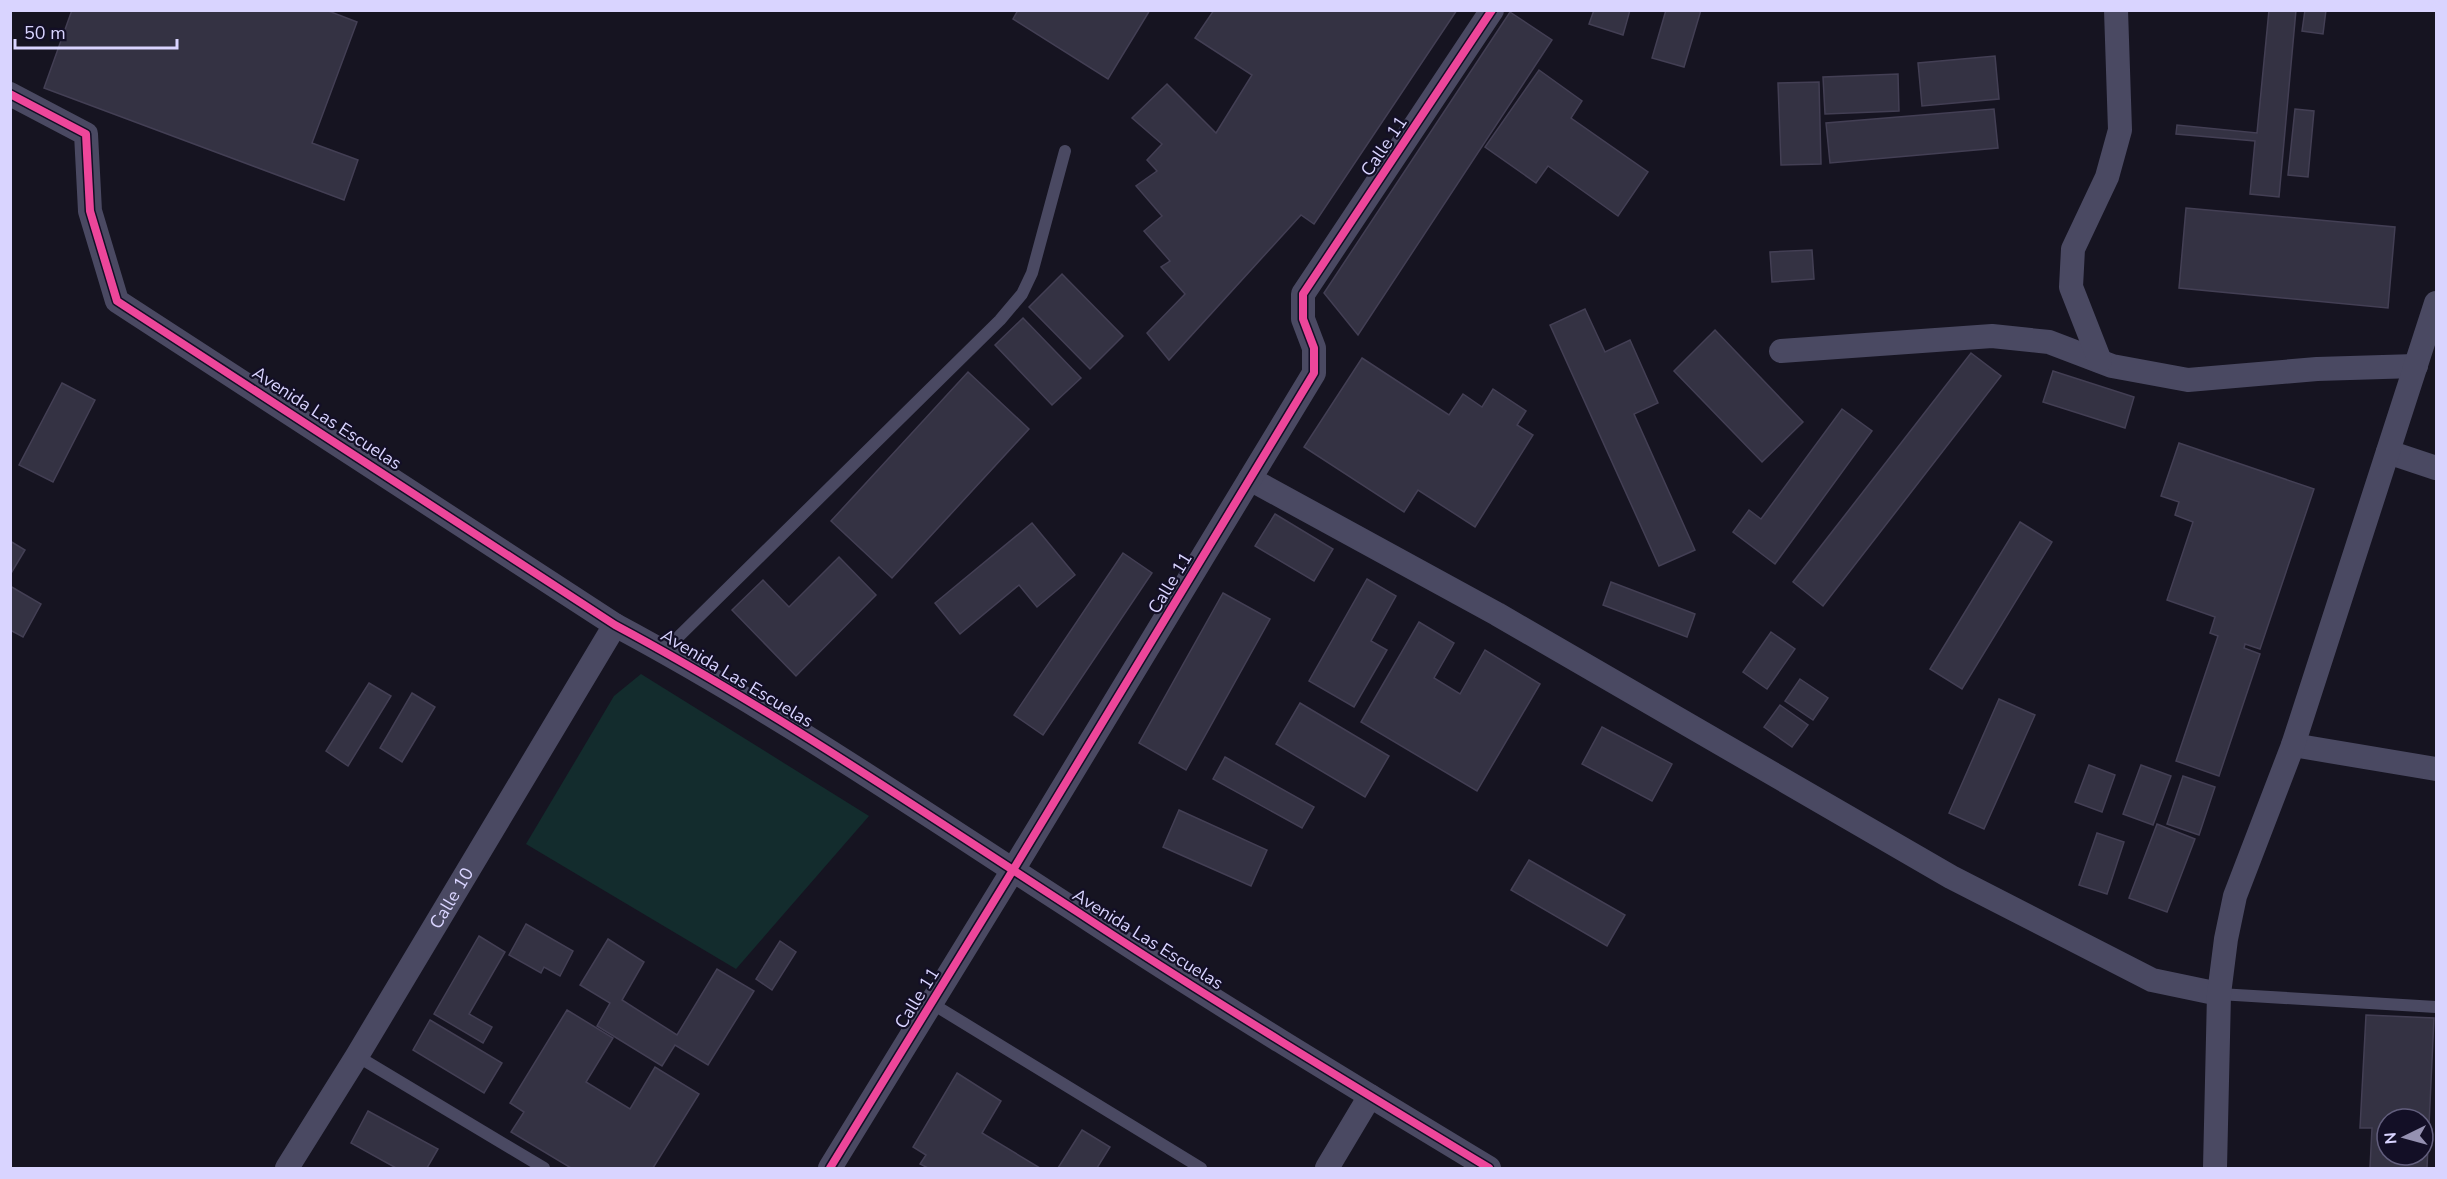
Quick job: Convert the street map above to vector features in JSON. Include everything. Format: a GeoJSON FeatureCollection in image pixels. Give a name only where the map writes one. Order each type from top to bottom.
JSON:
{"type":"FeatureCollection","features":[{"type":"Feature","properties":{"kind":"street","name":"Calle 11"},"geometry":{"type":"LineString","coordinates":[[830,1168],[1014,870],[1314,373],[1314,348],[1303,319],[1303,294],[1492,10]]}},
{"type":"Feature","properties":{"kind":"street"},"geometry":{"type":"LineString","coordinates":[[2100,361],[2071,287],[2073,249],[2107,177],[2120,130],[2116,10]]}},
{"type":"Feature","properties":{"kind":"street","name":"Avenida Las Escuelas"},"geometry":{"type":"LineString","coordinates":[[10,94],[87,134],[90,211],[117,301],[615,625],[664,651],[838,756],[1370,1096],[1488,1168]]}},
{"type":"Feature","properties":{"kind":"street"},"geometry":{"type":"LineString","coordinates":[[2215,1168],[2219,994],[2226,939],[2235,896],[2293,745],[2436,303]]}},
{"type":"Feature","properties":{"kind":"street"},"geometry":{"type":"LineString","coordinates":[[1781,351],[1992,336],[2049,342],[2112,366],[2188,380],[2317,369],[2416,366]]}},
{"type":"Feature","properties":{"kind":"street"},"geometry":{"type":"LineString","coordinates":[[2388,452],[2436,468]]}},
{"type":"Feature","properties":{"kind":"street"},"geometry":{"type":"LineString","coordinates":[[1250,479],[1497,614],[1951,877],[2152,980],[2219,994]]}},
{"type":"Feature","properties":{"kind":"street","name":"Calle 10"},"geometry":{"type":"LineString","coordinates":[[287,1168],[357,1056],[615,625]]}},
{"type":"Feature","properties":{"kind":"street"},"geometry":{"type":"LineString","coordinates":[[2293,745],[2436,769]]}},
{"type":"Feature","properties":{"kind":"street"},"geometry":{"type":"LineString","coordinates":[[1327,1168],[1370,1096]]}},
{"type":"Feature","properties":{"kind":"lane"},"geometry":{"type":"LineString","coordinates":[[664,651],[1000,320],[1022,294],[1032,273],[1065,151]]}},
{"type":"Feature","properties":{"kind":"lane"},"geometry":{"type":"LineString","coordinates":[[2219,994],[2436,1007]]}},
{"type":"Feature","properties":{"kind":"lane"},"geometry":{"type":"LineString","coordinates":[[931,1004],[1201,1168]]}},
{"type":"Feature","properties":{"kind":"lane"},"geometry":{"type":"LineString","coordinates":[[357,1056],[544,1168]]}},
{"type":"Feature","properties":{"kind":"green space"},"geometry":{"type":"Polygon","coordinates":[[[641,674],[869,816],[736,969],[526,844],[614,696],[641,674]]]}},
{"type":"Feature","properties":{"kind":"building"},"geometry":{"type":"Polygon","coordinates":[[[72,10],[326,10],[357,22],[312,143],[358,160],[344,200],[44,88],[72,10]]]}},
{"type":"Feature","properties":{"kind":"building"},"geometry":{"type":"Polygon","coordinates":[[[1018,10],[1150,10],[1108,79],[1013,19],[1018,10]]]}},
{"type":"Feature","properties":{"kind":"building"},"geometry":{"type":"Polygon","coordinates":[[[1214,10],[1457,10],[1314,224],[1301,215],[1169,360],[1147,333],[1185,294],[1161,267],[1170,261],[1144,231],[1162,216],[1136,186],[1157,171],[1147,160],[1162,144],[1132,118],[1167,84],[1216,133],[1252,75],[1195,38],[1214,10]]]}},
{"type":"Feature","properties":{"kind":"building"},"geometry":{"type":"Polygon","coordinates":[[[1594,10],[1630,10],[1623,35],[1589,24],[1594,10]]]}},
{"type":"Feature","properties":{"kind":"building"},"geometry":{"type":"Polygon","coordinates":[[[1666,10],[1701,10],[1684,67],[1652,58],[1666,10]]]}},
{"type":"Feature","properties":{"kind":"building"},"geometry":{"type":"Polygon","coordinates":[[[2269,10],[2296,10],[2279,197],[2250,194],[2255,141],[2176,134],[2177,125],[2257,133],[2269,10]]]}},
{"type":"Feature","properties":{"kind":"building"},"geometry":{"type":"Polygon","coordinates":[[[2305,10],[2326,10],[2323,34],[2302,31],[2305,10]]]}},
{"type":"Feature","properties":{"kind":"building"},"geometry":{"type":"Polygon","coordinates":[[[1510,12],[1552,40],[1358,335],[1324,293],[1510,12]]]}},
{"type":"Feature","properties":{"kind":"building"},"geometry":{"type":"Polygon","coordinates":[[[1995,56],[1999,99],[1922,106],[1918,63],[1995,56]]]}},
{"type":"Feature","properties":{"kind":"building"},"geometry":{"type":"Polygon","coordinates":[[[1539,70],[1582,101],[1571,118],[1648,172],[1618,216],[1548,166],[1536,183],[1485,147],[1539,70]]]}},
{"type":"Feature","properties":{"kind":"building"},"geometry":{"type":"Polygon","coordinates":[[[1898,74],[1899,111],[1825,114],[1823,77],[1898,74]]]}},
{"type":"Feature","properties":{"kind":"building"},"geometry":{"type":"Polygon","coordinates":[[[1819,82],[1821,164],[1781,165],[1778,83],[1819,82]]]}},
{"type":"Feature","properties":{"kind":"building"},"geometry":{"type":"Polygon","coordinates":[[[1994,109],[1998,148],[1830,163],[1826,123],[1994,109]]]}},
{"type":"Feature","properties":{"kind":"building"},"geometry":{"type":"Polygon","coordinates":[[[2295,109],[2314,111],[2308,177],[2288,175],[2295,109]]]}},
{"type":"Feature","properties":{"kind":"building"},"geometry":{"type":"Polygon","coordinates":[[[2186,208],[2395,227],[2388,308],[2179,288],[2186,208]]]}},
{"type":"Feature","properties":{"kind":"building"},"geometry":{"type":"Polygon","coordinates":[[[1812,250],[1814,279],[1772,282],[1770,252],[1812,250]]]}},
{"type":"Feature","properties":{"kind":"building"},"geometry":{"type":"Polygon","coordinates":[[[1062,274],[1123,336],[1090,369],[1029,307],[1062,274]]]}},
{"type":"Feature","properties":{"kind":"building"},"geometry":{"type":"Polygon","coordinates":[[[1585,309],[1605,352],[1630,340],[1658,403],[1634,414],[1695,550],[1659,566],[1550,325],[1585,309]]]}},
{"type":"Feature","properties":{"kind":"building"},"geometry":{"type":"Polygon","coordinates":[[[1023,318],[1081,378],[1052,405],[995,345],[1023,318]]]}},
{"type":"Feature","properties":{"kind":"building"},"geometry":{"type":"Polygon","coordinates":[[[1715,330],[1803,422],[1762,462],[1674,371],[1715,330]]]}},
{"type":"Feature","properties":{"kind":"building"},"geometry":{"type":"Polygon","coordinates":[[[1971,353],[2001,376],[1823,606],[1793,582],[1971,353]]]}},
{"type":"Feature","properties":{"kind":"building"},"geometry":{"type":"Polygon","coordinates":[[[1362,358],[1449,415],[1463,394],[1482,407],[1493,389],[1526,411],[1517,425],[1533,435],[1475,527],[1418,490],[1404,512],[1304,447],[1362,358]]]}},
{"type":"Feature","properties":{"kind":"building"},"geometry":{"type":"Polygon","coordinates":[[[2053,371],[2134,397],[2125,428],[2043,402],[2053,371]]]}},
{"type":"Feature","properties":{"kind":"building"},"geometry":{"type":"Polygon","coordinates":[[[968,372],[1029,429],[892,578],[831,521],[968,372]]]}},
{"type":"Feature","properties":{"kind":"building"},"geometry":{"type":"Polygon","coordinates":[[[62,383],[95,400],[53,482],[19,465],[62,383]]]}},
{"type":"Feature","properties":{"kind":"building"},"geometry":{"type":"Polygon","coordinates":[[[1842,409],[1872,431],[1775,564],[1733,532],[1749,510],[1761,519],[1842,409]]]}},
{"type":"Feature","properties":{"kind":"building"},"geometry":{"type":"Polygon","coordinates":[[[2179,443],[2314,489],[2260,649],[2245,644],[2244,648],[2260,654],[2219,776],[2176,761],[2218,636],[2210,633],[2215,617],[2167,600],[2193,522],[2175,515],[2179,502],[2161,496],[2179,443]]]}},
{"type":"Feature","properties":{"kind":"building"},"geometry":{"type":"Polygon","coordinates":[[[1275,514],[1333,549],[1314,581],[1255,546],[1275,514]]]}},
{"type":"Feature","properties":{"kind":"building"},"geometry":{"type":"Polygon","coordinates":[[[2020,522],[2052,542],[1962,689],[1930,669],[2020,522]]]}},
{"type":"Feature","properties":{"kind":"building"},"geometry":{"type":"Polygon","coordinates":[[[1032,523],[1075,575],[1037,607],[1019,585],[960,634],[935,603],[1032,523]]]}},
{"type":"Feature","properties":{"kind":"building"},"geometry":{"type":"Polygon","coordinates":[[[10,541],[25,550],[10,575],[10,541]]]}},
{"type":"Feature","properties":{"kind":"building"},"geometry":{"type":"Polygon","coordinates":[[[1123,553],[1152,573],[1043,735],[1014,715],[1123,553]]]}},
{"type":"Feature","properties":{"kind":"building"},"geometry":{"type":"Polygon","coordinates":[[[839,557],[876,595],[796,676],[732,610],[763,580],[789,607],[839,557]]]}},
{"type":"Feature","properties":{"kind":"building"},"geometry":{"type":"Polygon","coordinates":[[[1367,579],[1396,596],[1371,641],[1387,650],[1354,707],[1309,681],[1367,579]]]}},
{"type":"Feature","properties":{"kind":"building"},"geometry":{"type":"Polygon","coordinates":[[[1611,582],[1695,614],[1687,637],[1603,605],[1611,582]]]}},
{"type":"Feature","properties":{"kind":"building"},"geometry":{"type":"Polygon","coordinates":[[[10,586],[41,604],[23,637],[10,630],[10,586]]]}},
{"type":"Feature","properties":{"kind":"building"},"geometry":{"type":"Polygon","coordinates":[[[1223,593],[1270,619],[1186,770],[1139,743],[1223,593]]]}},
{"type":"Feature","properties":{"kind":"building"},"geometry":{"type":"Polygon","coordinates":[[[1419,622],[1454,643],[1434,678],[1460,694],[1485,650],[1540,684],[1477,791],[1361,722],[1419,622]]]}},
{"type":"Feature","properties":{"kind":"building"},"geometry":{"type":"Polygon","coordinates":[[[1771,632],[1795,649],[1767,689],[1743,672],[1771,632]]]}},
{"type":"Feature","properties":{"kind":"building"},"geometry":{"type":"Polygon","coordinates":[[[1800,679],[1828,698],[1813,720],[1785,701],[1800,679]]]}},
{"type":"Feature","properties":{"kind":"building"},"geometry":{"type":"Polygon","coordinates":[[[369,683],[391,696],[348,766],[326,751],[369,683]]]}},
{"type":"Feature","properties":{"kind":"building"},"geometry":{"type":"Polygon","coordinates":[[[412,693],[435,707],[402,762],[380,748],[412,693]]]}},
{"type":"Feature","properties":{"kind":"building"},"geometry":{"type":"Polygon","coordinates":[[[1999,699],[2035,715],[1984,829],[1949,813],[1999,699]]]}},
{"type":"Feature","properties":{"kind":"building"},"geometry":{"type":"Polygon","coordinates":[[[1300,703],[1389,756],[1365,797],[1276,744],[1300,703]]]}},
{"type":"Feature","properties":{"kind":"building"},"geometry":{"type":"Polygon","coordinates":[[[1780,705],[1808,725],[1792,747],[1764,727],[1780,705]]]}},
{"type":"Feature","properties":{"kind":"building"},"geometry":{"type":"Polygon","coordinates":[[[1602,727],[1672,764],[1652,801],[1582,764],[1602,727]]]}},
{"type":"Feature","properties":{"kind":"building"},"geometry":{"type":"Polygon","coordinates":[[[1225,757],[1314,807],[1302,828],[1213,779],[1225,757]]]}},
{"type":"Feature","properties":{"kind":"building"},"geometry":{"type":"Polygon","coordinates":[[[2089,765],[2115,775],[2102,812],[2075,802],[2089,765]]]}},
{"type":"Feature","properties":{"kind":"building"},"geometry":{"type":"Polygon","coordinates":[[[2141,765],[2171,776],[2153,825],[2123,814],[2141,765]]]}},
{"type":"Feature","properties":{"kind":"building"},"geometry":{"type":"Polygon","coordinates":[[[2183,776],[2215,787],[2199,835],[2167,824],[2183,776]]]}},
{"type":"Feature","properties":{"kind":"building"},"geometry":{"type":"Polygon","coordinates":[[[1179,810],[1267,850],[1251,886],[1163,847],[1179,810]]]}},
{"type":"Feature","properties":{"kind":"building"},"geometry":{"type":"Polygon","coordinates":[[[2157,824],[2195,839],[2167,912],[2129,898],[2157,824]]]}},
{"type":"Feature","properties":{"kind":"building"},"geometry":{"type":"Polygon","coordinates":[[[2097,833],[2124,842],[2107,894],[2079,885],[2097,833]]]}},
{"type":"Feature","properties":{"kind":"building"},"geometry":{"type":"Polygon","coordinates":[[[1529,860],[1625,915],[1607,946],[1511,890],[1529,860]]]}},
{"type":"Feature","properties":{"kind":"building"},"geometry":{"type":"Polygon","coordinates":[[[526,924],[573,951],[560,976],[544,967],[541,973],[509,955],[526,924]]]}},
{"type":"Feature","properties":{"kind":"building"},"geometry":{"type":"Polygon","coordinates":[[[479,936],[505,952],[469,1014],[492,1027],[483,1043],[434,1014],[479,936]]]}},
{"type":"Feature","properties":{"kind":"building"},"geometry":{"type":"Polygon","coordinates":[[[608,939],[644,962],[622,1000],[677,1035],[717,969],[754,991],[708,1065],[675,1045],[662,1066],[597,1026],[610,1003],[580,985],[608,939]]]}},
{"type":"Feature","properties":{"kind":"building"},"geometry":{"type":"Polygon","coordinates":[[[780,941],[796,952],[772,990],[756,979],[780,941]]]}},
{"type":"Feature","properties":{"kind":"building"},"geometry":{"type":"Polygon","coordinates":[[[567,1010],[613,1038],[586,1082],[630,1109],[655,1067],[699,1094],[653,1168],[571,1168],[511,1132],[524,1112],[510,1103],[567,1010]]]}},
{"type":"Feature","properties":{"kind":"building"},"geometry":{"type":"Polygon","coordinates":[[[2366,1015],[2434,1018],[2430,1107],[2375,1107],[2375,1167],[2427,1168],[2370,1168],[2372,1128],[2360,1128],[2366,1015]]]}},
{"type":"Feature","properties":{"kind":"building"},"geometry":{"type":"Polygon","coordinates":[[[430,1020],[502,1063],[484,1093],[413,1050],[430,1020]]]}},
{"type":"Feature","properties":{"kind":"building"},"geometry":{"type":"Polygon","coordinates":[[[957,1073],[1001,1101],[982,1133],[1040,1168],[928,1168],[920,1164],[926,1155],[913,1147],[957,1073]]]}},
{"type":"Feature","properties":{"kind":"building"},"geometry":{"type":"Polygon","coordinates":[[[368,1111],[438,1149],[427,1168],[396,1168],[351,1143],[368,1111]]]}},
{"type":"Feature","properties":{"kind":"building"},"geometry":{"type":"Polygon","coordinates":[[[1082,1130],[1110,1147],[1097,1168],[1058,1168],[1082,1130]]]}},
{"type":"Feature","properties":{"kind":"cycle path"},"geometry":{"type":"LineString","coordinates":[[830,1168],[1314,373],[1314,348],[1303,319],[1303,294],[1492,10]]}},
{"type":"Feature","properties":{"kind":"cycle path"},"geometry":{"type":"LineString","coordinates":[[10,94],[86,134],[90,211],[117,301],[615,625],[791,727],[1178,977],[1489,1168]]}}]}
